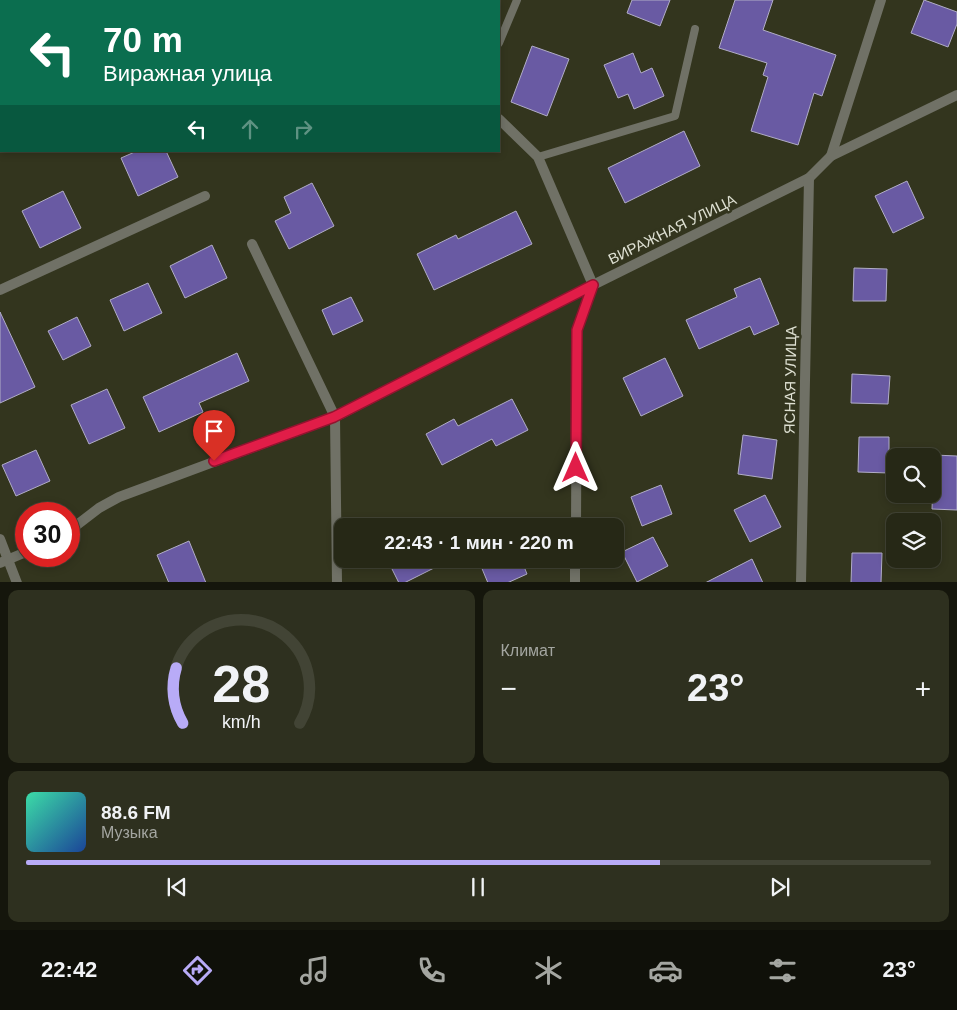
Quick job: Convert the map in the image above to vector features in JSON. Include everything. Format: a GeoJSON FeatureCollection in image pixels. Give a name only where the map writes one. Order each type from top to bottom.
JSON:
{"type":"FeatureCollection","features":[{"type":"Feature","properties":{"kind":"street"},"geometry":{"type":"LineString","coordinates":[[831,156],[881,0]]}},
{"type":"Feature","properties":{"kind":"street","name":"ВИРАЖНАЯ УЛИЦА"},"geometry":{"type":"LineString","coordinates":[[80,522],[98,508],[119,497],[334,417],[593,285],[809,178],[831,156],[957,95]]}},
{"type":"Feature","properties":{"kind":"street"},"geometry":{"type":"LineString","coordinates":[[500,120],[538,157],[593,285],[577,330],[576,518]]}},
{"type":"Feature","properties":{"kind":"street","name":"ЯСНАЯ УЛИЦА"},"geometry":{"type":"LineString","coordinates":[[801,582],[809,178]]}},
{"type":"Feature","properties":{"kind":"street"},"geometry":{"type":"LineString","coordinates":[[0,290],[205,196]]}},
{"type":"Feature","properties":{"kind":"street"},"geometry":{"type":"LineString","coordinates":[[252,244],[334,417],[337,582]]}},
{"type":"Feature","properties":{"kind":"street"},"geometry":{"type":"LineString","coordinates":[[0,539],[4,562],[17,582]]}},
{"type":"Feature","properties":{"kind":"street"},"geometry":{"type":"LineString","coordinates":[[575,568],[575,582]]}},
{"type":"Feature","properties":{"kind":"lane"},"geometry":{"type":"LineString","coordinates":[[500,41],[517,0]]}},
{"type":"Feature","properties":{"kind":"lane"},"geometry":{"type":"LineString","coordinates":[[538,157],[676,116],[695,29]]}},
{"type":"Feature","properties":{"kind":"building"},"geometry":{"type":"Polygon","coordinates":[[[632,0],[670,0],[660,26],[627,13],[632,0]]]}},
{"type":"Feature","properties":{"kind":"building"},"geometry":{"type":"Polygon","coordinates":[[[735,0],[773,0],[763,30],[836,55],[822,96],[814,93],[798,145],[751,131],[768,77],[763,75],[767,63],[719,48],[735,0]]]}},
{"type":"Feature","properties":{"kind":"building"},"geometry":{"type":"Polygon","coordinates":[[[924,0],[957,12],[957,24],[948,47],[911,33],[924,0]]]}},
{"type":"Feature","properties":{"kind":"building"},"geometry":{"type":"Polygon","coordinates":[[[532,46],[569,59],[547,116],[511,102],[532,46]]]}},
{"type":"Feature","properties":{"kind":"building"},"geometry":{"type":"Polygon","coordinates":[[[633,53],[641,73],[652,68],[664,96],[634,109],[628,94],[618,98],[604,65],[633,53]]]}},
{"type":"Feature","properties":{"kind":"building"},"geometry":{"type":"Polygon","coordinates":[[[684,131],[700,166],[625,203],[608,168],[684,131]]]}},
{"type":"Feature","properties":{"kind":"building"},"geometry":{"type":"Polygon","coordinates":[[[135,152],[166,152],[178,177],[138,196],[121,158],[135,152]]]}},
{"type":"Feature","properties":{"kind":"building"},"geometry":{"type":"Polygon","coordinates":[[[907,181],[924,218],[893,233],[875,196],[907,181]]]}},
{"type":"Feature","properties":{"kind":"building"},"geometry":{"type":"Polygon","coordinates":[[[312,183],[334,226],[289,249],[275,221],[291,213],[284,197],[312,183]]]}},
{"type":"Feature","properties":{"kind":"building"},"geometry":{"type":"Polygon","coordinates":[[[63,191],[81,228],[40,248],[22,211],[63,191]]]}},
{"type":"Feature","properties":{"kind":"building"},"geometry":{"type":"Polygon","coordinates":[[[516,211],[532,244],[434,290],[417,254],[456,235],[458,239],[516,211]]]}},
{"type":"Feature","properties":{"kind":"building"},"geometry":{"type":"Polygon","coordinates":[[[212,245],[227,278],[185,298],[170,266],[212,245]]]}},
{"type":"Feature","properties":{"kind":"building"},"geometry":{"type":"Polygon","coordinates":[[[854,268],[887,269],[886,301],[853,301],[854,268]]]}},
{"type":"Feature","properties":{"kind":"building"},"geometry":{"type":"Polygon","coordinates":[[[760,278],[779,324],[754,335],[750,326],[699,349],[686,320],[737,297],[734,289],[760,278]]]}},
{"type":"Feature","properties":{"kind":"building"},"geometry":{"type":"Polygon","coordinates":[[[148,283],[162,313],[124,331],[110,300],[148,283]]]}},
{"type":"Feature","properties":{"kind":"building"},"geometry":{"type":"Polygon","coordinates":[[[351,297],[363,321],[333,335],[322,310],[351,297]]]}},
{"type":"Feature","properties":{"kind":"building"},"geometry":{"type":"Polygon","coordinates":[[[0,312],[35,387],[0,403],[0,312]]]}},
{"type":"Feature","properties":{"kind":"building"},"geometry":{"type":"Polygon","coordinates":[[[77,317],[91,346],[63,360],[48,331],[77,317]]]}},
{"type":"Feature","properties":{"kind":"building"},"geometry":{"type":"Polygon","coordinates":[[[237,353],[249,381],[199,403],[203,412],[159,432],[143,397],[237,353]]]}},
{"type":"Feature","properties":{"kind":"building"},"geometry":{"type":"Polygon","coordinates":[[[665,358],[683,396],[641,416],[623,378],[665,358]]]}},
{"type":"Feature","properties":{"kind":"building"},"geometry":{"type":"Polygon","coordinates":[[[852,374],[890,376],[888,404],[851,403],[852,374]]]}},
{"type":"Feature","properties":{"kind":"building"},"geometry":{"type":"Polygon","coordinates":[[[107,389],[125,428],[89,444],[71,405],[107,389]]]}},
{"type":"Feature","properties":{"kind":"building"},"geometry":{"type":"Polygon","coordinates":[[[512,399],[528,430],[496,446],[492,439],[442,465],[426,434],[454,419],[458,426],[512,399]]]}},
{"type":"Feature","properties":{"kind":"building"},"geometry":{"type":"Polygon","coordinates":[[[743,435],[777,440],[772,479],[738,474],[743,435]]]}},
{"type":"Feature","properties":{"kind":"building"},"geometry":{"type":"Polygon","coordinates":[[[859,437],[889,437],[889,448],[886,448],[886,473],[858,472],[859,437]]]}},
{"type":"Feature","properties":{"kind":"building"},"geometry":{"type":"Polygon","coordinates":[[[36,450],[50,481],[16,496],[2,465],[36,450]]]}},
{"type":"Feature","properties":{"kind":"building"},"geometry":{"type":"Polygon","coordinates":[[[941,455],[957,456],[957,510],[932,509],[932,503],[941,503],[941,455]]]}},
{"type":"Feature","properties":{"kind":"building"},"geometry":{"type":"Polygon","coordinates":[[[661,485],[672,514],[642,526],[631,497],[661,485]]]}},
{"type":"Feature","properties":{"kind":"building"},"geometry":{"type":"Polygon","coordinates":[[[765,495],[781,527],[750,542],[734,510],[765,495]]]}},
{"type":"Feature","properties":{"kind":"building"},"geometry":{"type":"Polygon","coordinates":[[[653,537],[668,566],[637,582],[624,556],[624,551],[653,537]]]}},
{"type":"Feature","properties":{"kind":"building"},"geometry":{"type":"Polygon","coordinates":[[[189,541],[206,582],[169,582],[157,555],[189,541]]]}},
{"type":"Feature","properties":{"kind":"building"},"geometry":{"type":"Polygon","coordinates":[[[852,553],[882,553],[881,582],[851,582],[852,553]]]}},
{"type":"Feature","properties":{"kind":"building"},"geometry":{"type":"Polygon","coordinates":[[[752,559],[763,582],[707,582],[752,559]]]}},
{"type":"Feature","properties":{"kind":"building"},"geometry":{"type":"Polygon","coordinates":[[[392,568],[434,568],[406,582],[398,582],[392,568]]]}},
{"type":"Feature","properties":{"kind":"building"},"geometry":{"type":"Polygon","coordinates":[[[482,568],[525,568],[527,574],[509,582],[488,582],[482,568]]]}},
{"type":"Feature","properties":{"kind":"route"},"geometry":{"type":"LineString","coordinates":[[214,461],[334,417],[593,285],[577,330],[576,468]]}}]}
